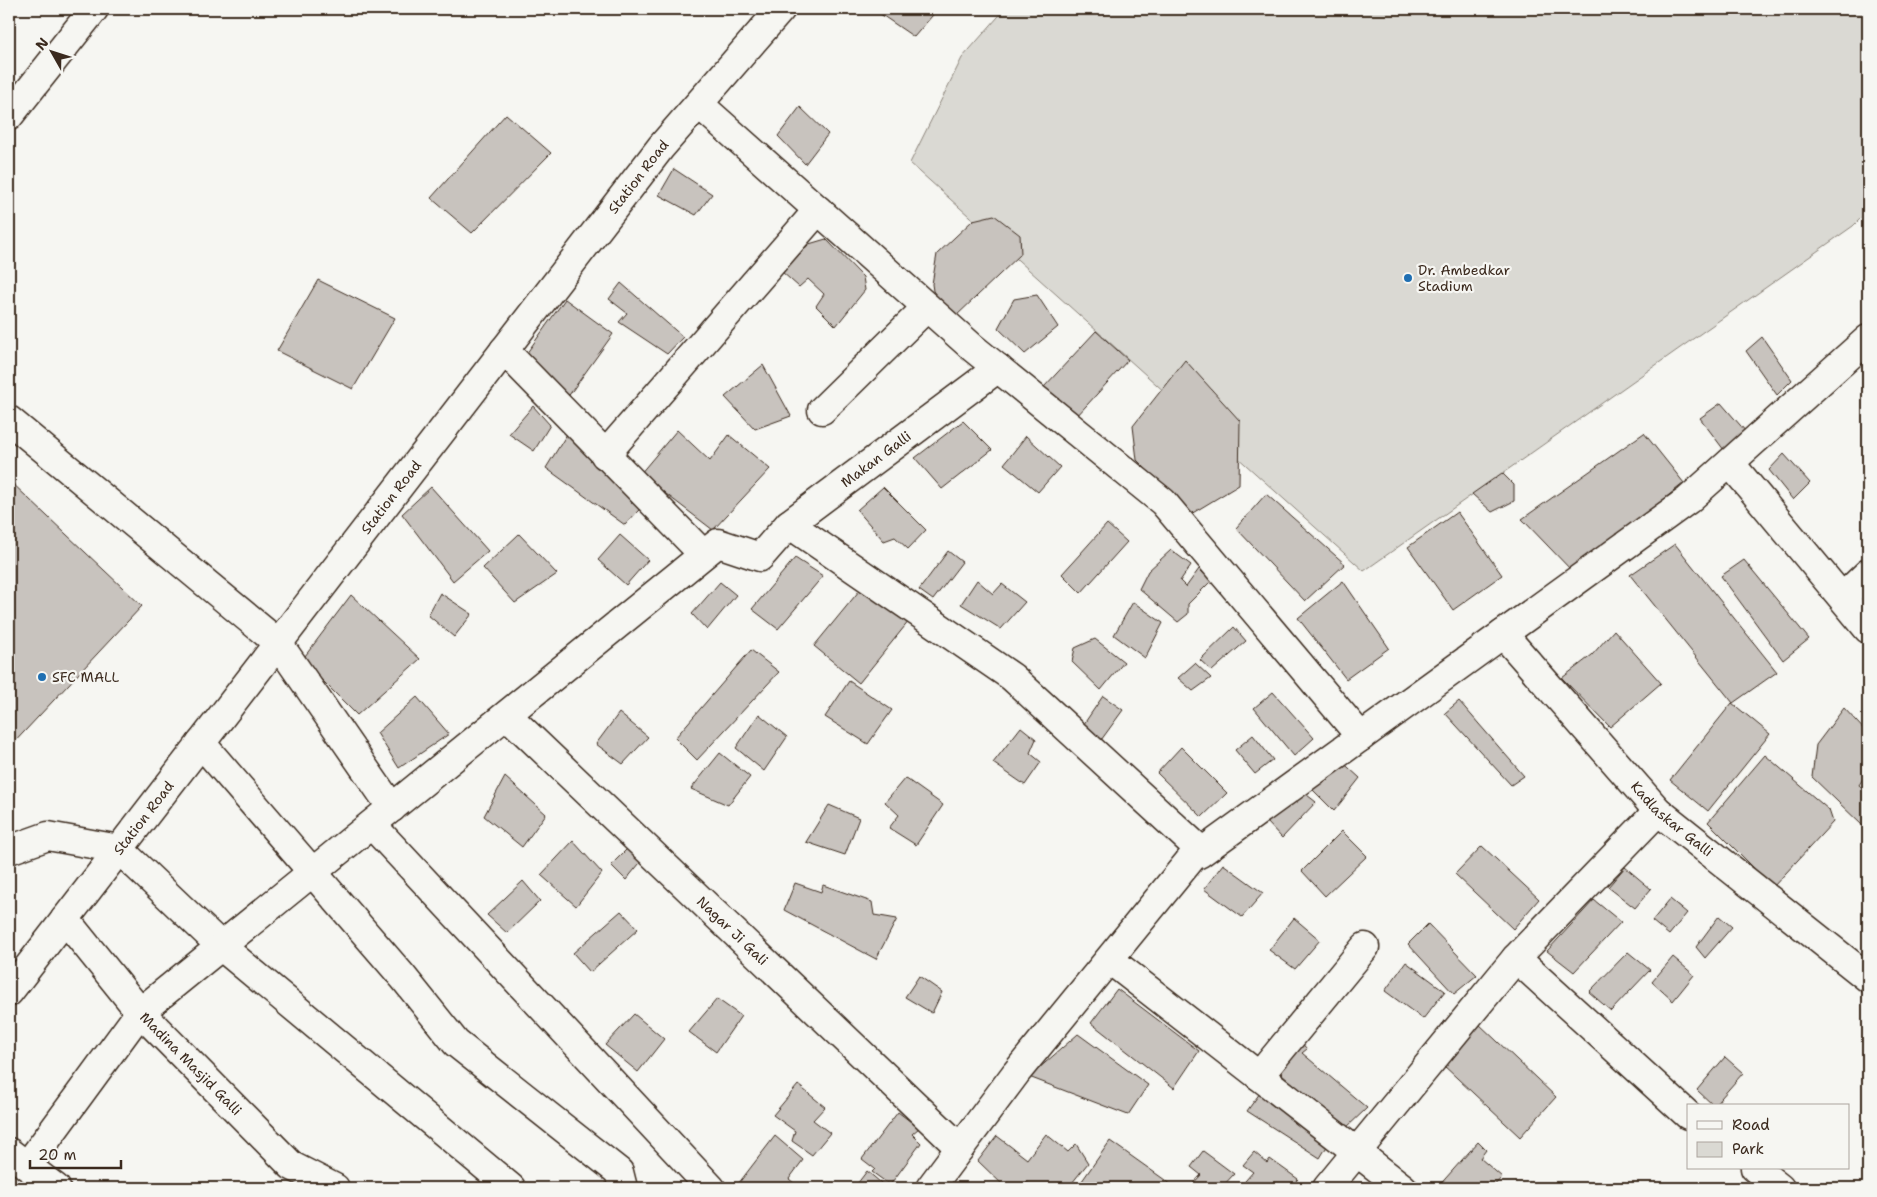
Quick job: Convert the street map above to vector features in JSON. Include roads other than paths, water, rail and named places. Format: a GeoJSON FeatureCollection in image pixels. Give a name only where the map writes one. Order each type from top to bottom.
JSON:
{"type":"FeatureCollection","features":[{"type":"Feature","properties":{"kind":"main road"},"geometry":{"type":"LineString","coordinates":[[9,116],[94,9]]}},
{"type":"Feature","properties":{"kind":"main road","name":"Station Road"},"geometry":{"type":"LineString","coordinates":[[9,992],[661,147],[781,9]]}},
{"type":"Feature","properties":{"kind":"main road"},"geometry":{"type":"LineString","coordinates":[[699,104],[998,368],[1163,502],[1361,737]]}},
{"type":"Feature","properties":{"kind":"main road"},"geometry":{"type":"LineString","coordinates":[[605,455],[818,210]]}},
{"type":"Feature","properties":{"kind":"main road"},"geometry":{"type":"LineString","coordinates":[[822,410],[927,307]]}},
{"type":"Feature","properties":{"kind":"main road"},"geometry":{"type":"LineString","coordinates":[[1200,849],[1199,854],[1688,500],[1868,339]]}},
{"type":"Feature","properties":{"kind":"main road"},"geometry":{"type":"LineString","coordinates":[[56,1188],[18,1159],[140,1012],[704,554],[504,350]]}},
{"type":"Feature","properties":{"kind":"main road","name":"Makan Galli"},"geometry":{"type":"LineString","coordinates":[[704,554],[718,543],[760,557],[789,524],[998,368]]}},
{"type":"Feature","properties":{"kind":"main road"},"geometry":{"type":"LineString","coordinates":[[9,420],[278,643],[382,816],[711,1188]]}},
{"type":"Feature","properties":{"kind":"main road"},"geometry":{"type":"LineString","coordinates":[[1730,463],[1868,629]]}},
{"type":"Feature","properties":{"kind":"main road"},"geometry":{"type":"LineString","coordinates":[[789,524],[1012,676],[1200,849]]}},
{"type":"Feature","properties":{"kind":"main road"},"geometry":{"type":"LineString","coordinates":[[1843,597],[1868,574]]}},
{"type":"Feature","properties":{"kind":"main road","name":"Kadlaskar Galli"},"geometry":{"type":"LineString","coordinates":[[1503,634],[1658,811],[1868,978]]}},
{"type":"Feature","properties":{"kind":"main road","name":"Nagar Ji Gali"},"geometry":{"type":"LineString","coordinates":[[507,715],[960,1148]]}},
{"type":"Feature","properties":{"kind":"main road"},"geometry":{"type":"LineString","coordinates":[[201,743],[313,872],[456,1043],[619,1172],[623,1188]]}},
{"type":"Feature","properties":{"kind":"main road"},"geometry":{"type":"LineString","coordinates":[[1327,1188],[1359,1152],[1516,958],[1658,811]]}},
{"type":"Feature","properties":{"kind":"main road"},"geometry":{"type":"LineString","coordinates":[[9,850],[48,836],[120,848],[222,947],[511,1188]]}},
{"type":"Feature","properties":{"kind":"main road"},"geometry":{"type":"LineString","coordinates":[[930,1188],[1016,1073],[1200,849]]}},
{"type":"Feature","properties":{"kind":"main road","name":"Madina Masjid Galli"},"geometry":{"type":"LineString","coordinates":[[65,919],[140,1012],[292,1166],[335,1188]]}},
{"type":"Feature","properties":{"kind":"main road"},"geometry":{"type":"LineString","coordinates":[[1259,1076],[1365,947]]}},
{"type":"Feature","properties":{"kind":"main road"},"geometry":{"type":"LineString","coordinates":[[1516,958],[1687,1114]]}},
{"type":"Feature","properties":{"kind":"main road"},"geometry":{"type":"LineString","coordinates":[[1110,960],[1403,1188]]}},
{"type":"Feature","properties":{"kind":"main road"},"geometry":{"type":"LineString","coordinates":[[1758,1170],[1780,1188]]}},
{"type":"Feature","properties":{"kind":"place","name":"Dr. Ambedkar Stadium"},"geometry":{"type":"Point","coordinates":[1408,278]}},
{"type":"Feature","properties":{"kind":"place","name":"SFC MALL"},"geometry":{"type":"Point","coordinates":[42,677]}}]}
